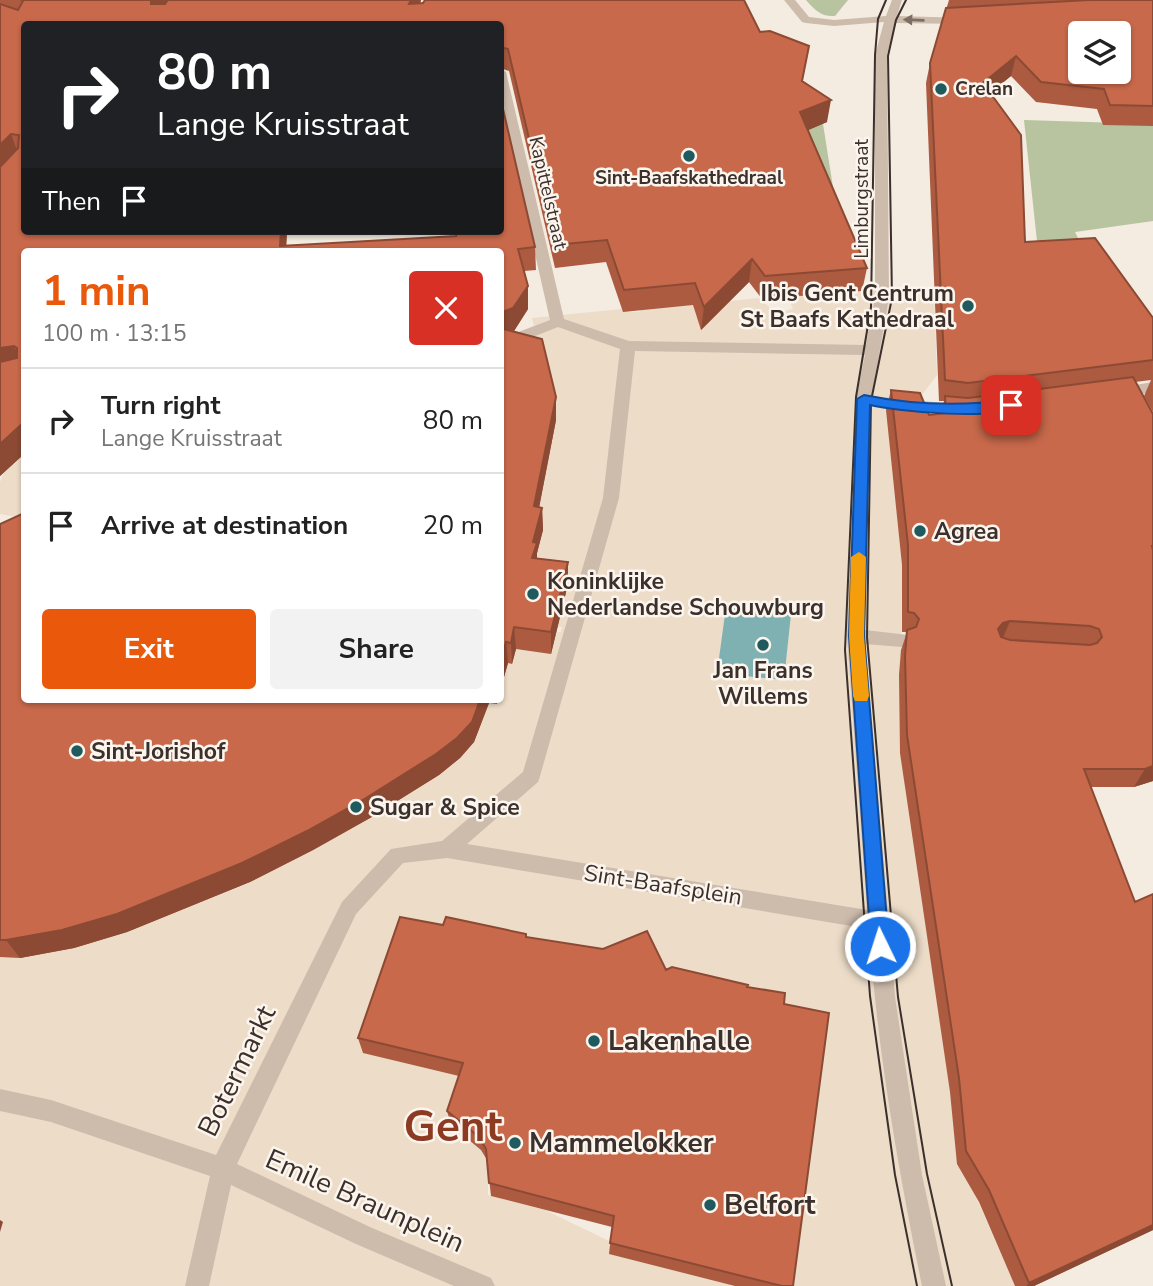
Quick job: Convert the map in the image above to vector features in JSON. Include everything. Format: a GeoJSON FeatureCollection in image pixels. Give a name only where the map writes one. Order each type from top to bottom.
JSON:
{"type":"FeatureCollection","features":[{"type":"Feature","properties":{"kind":"street"},"geometry":{"type":"LineString","coordinates":[[789,0],[806,20],[834,23],[890,19],[981,20]]}},
{"type":"Feature","properties":{"kind":"street","name":"Limburgstraat"},"geometry":{"type":"LineString","coordinates":[[864,399],[882,297],[881,55],[897,0]]}},
{"type":"Feature","properties":{"kind":"street","name":"Kapittelstraat"},"geometry":{"type":"LineString","coordinates":[[504,89],[558,322]]}},
{"type":"Feature","properties":{"kind":"street"},"geometry":{"type":"LineString","coordinates":[[504,343],[558,322],[628,346],[873,350]]}},
{"type":"Feature","properties":{"kind":"street"},"geometry":{"type":"LineString","coordinates":[[447,849],[531,776],[611,498],[628,346]]}},
{"type":"Feature","properties":{"kind":"street"},"geometry":{"type":"LineString","coordinates":[[1105,394],[1134,396],[1153,387]]}},
{"type":"Feature","properties":{"kind":"street"},"geometry":{"type":"LineString","coordinates":[[934,1286],[911,1175],[884,997],[878,921],[856,636],[864,399],[883,404],[962,411],[975,409]]}},
{"type":"Feature","properties":{"kind":"street"},"geometry":{"type":"LineString","coordinates":[[856,636],[902,640]]}},
{"type":"Feature","properties":{"kind":"street","name":"Sint-Baafsplein"},"geometry":{"type":"LineString","coordinates":[[415,853],[447,849],[878,921]]}},
{"type":"Feature","properties":{"kind":"street","name":"Botermarkt"},"geometry":{"type":"LineString","coordinates":[[0,1100],[51,1111],[223,1169],[349,908],[398,855],[415,853]]}},
{"type":"Feature","properties":{"kind":"street"},"geometry":{"type":"LineString","coordinates":[[197,1286],[223,1169]]}},
{"type":"Feature","properties":{"kind":"street","name":"Emile Braunplein"},"geometry":{"type":"LineString","coordinates":[[223,1169],[472,1284]]}},
{"type":"Feature","properties":{"kind":"green space"},"geometry":{"type":"Polygon","coordinates":[[[806,0],[848,0],[835,16],[830,16],[819,12],[806,0]]]}},
{"type":"Feature","properties":{"kind":"green space"},"geometry":{"type":"Polygon","coordinates":[[[1024,120],[1153,124],[1153,221],[1075,232],[1088,258],[1039,260],[1024,120]]]}},
{"type":"Feature","properties":{"kind":"green space"},"geometry":{"type":"Polygon","coordinates":[[[806,122],[823,124],[848,282],[817,195],[806,122]]]}},
{"type":"Feature","properties":{"kind":"shaded area"},"geometry":{"type":"Polygon","coordinates":[[[850,287],[934,291],[937,375],[889,438],[902,565],[901,711],[905,789],[953,1108],[976,1197],[1015,1286],[787,1286],[466,1077],[450,1126],[481,1149],[488,1164],[488,1195],[545,1210],[611,1242],[737,1286],[0,1286],[0,1232],[3,1223],[0,1222],[0,957],[103,938],[161,918],[247,884],[393,804],[439,775],[474,742],[484,703],[504,703],[504,682],[508,663],[512,664],[516,649],[551,653],[557,632],[561,632],[562,627],[557,627],[562,610],[566,610],[567,606],[533,580],[531,528],[543,362],[532,318],[622,309],[639,312],[644,307],[693,305],[697,318],[721,302],[759,298],[779,313],[793,309],[788,296],[850,287]]]}},
{"type":"Feature","properties":{"kind":"shaded area"},"geometry":{"type":"Polygon","coordinates":[[[21,455],[21,518],[0,514],[0,482],[9,459],[21,455]]]}},
{"type":"Feature","properties":{"kind":"water"},"geometry":{"type":"Polygon","coordinates":[[[726,607],[791,614],[784,680],[717,673],[726,607]]]}},
{"type":"Feature","properties":{"kind":"building","name":"Sint-Baafskathedraal"},"geometry":{"type":"Polygon","coordinates":[[[21,0],[151,0],[151,4],[165,4],[168,0],[411,0],[409,4],[423,3],[425,0],[744,0],[760,32],[770,31],[809,46],[802,81],[831,100],[800,112],[867,268],[765,276],[752,259],[704,307],[695,283],[624,290],[607,240],[554,245],[508,49],[504,48],[504,21],[21,21],[21,235],[281,235],[280,246],[456,235],[504,235],[504,113],[535,247],[518,249],[528,286],[513,308],[504,311],[504,248],[21,248],[21,425],[0,444],[0,362],[17,358],[17,348],[0,348],[0,167],[18,148],[19,135],[11,134],[0,145],[0,4],[18,10],[23,1],[21,0]]]}},
{"type":"Feature","properties":{"kind":"building"},"geometry":{"type":"Polygon","coordinates":[[[1089,0],[1153,0],[1153,106],[1110,105],[1104,89],[1041,82],[1016,56],[983,83],[1021,135],[1025,242],[1095,238],[1153,318],[1153,360],[968,383],[945,380],[930,63],[946,8],[1089,0]]]}},
{"type":"Feature","properties":{"kind":"building"},"geometry":{"type":"Polygon","coordinates":[[[504,329],[542,339],[556,397],[534,506],[542,508],[533,542],[537,543],[532,558],[568,562],[551,632],[514,627],[511,643],[506,642],[504,649],[504,329]]]}},
{"type":"Feature","properties":{"kind":"building"},"geometry":{"type":"Polygon","coordinates":[[[1133,377],[1153,414],[1153,766],[1145,769],[1084,769],[1135,902],[1153,894],[1153,1225],[1029,1283],[989,1190],[966,1151],[959,1078],[907,735],[907,630],[916,627],[919,619],[914,613],[908,612],[908,545],[891,390],[920,393],[929,415],[946,413],[945,396],[968,398],[1133,377]],[[1010,621],[1003,623],[998,629],[1001,637],[1010,640],[1090,645],[1097,643],[1102,637],[1099,629],[1090,626],[1010,621]]]}},
{"type":"Feature","properties":{"kind":"building"},"geometry":{"type":"Polygon","coordinates":[[[21,514],[21,703],[479,703],[472,722],[436,754],[366,798],[242,863],[117,914],[62,930],[0,940],[0,524],[21,514]]]}},
{"type":"Feature","properties":{"kind":"building"},"geometry":{"type":"Polygon","coordinates":[[[400,917],[443,925],[446,917],[526,934],[526,937],[603,949],[647,931],[666,970],[672,967],[748,985],[747,987],[785,993],[784,1004],[829,1013],[793,1286],[782,1286],[610,1243],[614,1216],[489,1183],[486,1149],[479,1137],[447,1111],[463,1063],[358,1038],[400,917]]]}},
{"type":"Feature","properties":{"kind":"tram line"},"geometry":{"type":"LineString","coordinates":[[886,0],[878,19],[875,55],[871,307],[856,397],[845,650],[870,996],[895,1175],[917,1286]]}},
{"type":"Feature","properties":{"kind":"tram line"},"geometry":{"type":"LineString","coordinates":[[906,0],[896,20],[888,56],[892,298],[871,401],[867,637],[898,997],[927,1174],[952,1286]]}},
{"type":"Feature","properties":{"kind":"slow traffic"},"geometry":{"type":"LineString","coordinates":[[859,557],[856,636],[861,696]]}},
{"type":"Feature","properties":{"kind":"place","name":"Crelan"},"geometry":{"type":"Point","coordinates":[941,89]}},
{"type":"Feature","properties":{"kind":"place","name":"Sint-Baafskathedraal"},"geometry":{"type":"Point","coordinates":[689,156]}},
{"type":"Feature","properties":{"kind":"place","name":"Ibis Gent Centrum St Baafs Kathedraal"},"geometry":{"type":"Point","coordinates":[968,306]}},
{"type":"Feature","properties":{"kind":"place","name":"Agrea"},"geometry":{"type":"Point","coordinates":[920,531]}},
{"type":"Feature","properties":{"kind":"place","name":"Koninklijke Nederlandse Schouwburg"},"geometry":{"type":"Point","coordinates":[533,594]}},
{"type":"Feature","properties":{"kind":"place","name":"Jan Frans Willems"},"geometry":{"type":"Point","coordinates":[763,645]}},
{"type":"Feature","properties":{"kind":"place","name":"Sint-Jorishof"},"geometry":{"type":"Point","coordinates":[77,751]}},
{"type":"Feature","properties":{"kind":"place","name":"Sugar & Spice"},"geometry":{"type":"Point","coordinates":[356,807]}},
{"type":"Feature","properties":{"kind":"place","name":"Lakenhalle"},"geometry":{"type":"Point","coordinates":[594,1041]}},
{"type":"Feature","properties":{"kind":"place","name":"Mammelokker"},"geometry":{"type":"Point","coordinates":[515,1143]}},
{"type":"Feature","properties":{"kind":"place","name":"Belfort"},"geometry":{"type":"Point","coordinates":[710,1205]}},
{"type":"Feature","properties":{"kind":"district","name":"Gent"},"geometry":{"type":"Point","coordinates":[453,1127]}},
{"type":"Feature","properties":{"kind":"route"},"geometry":{"type":"LineString","coordinates":[[880,946],[856,636],[864,399],[883,404],[962,411],[1011,405]]}}]}
